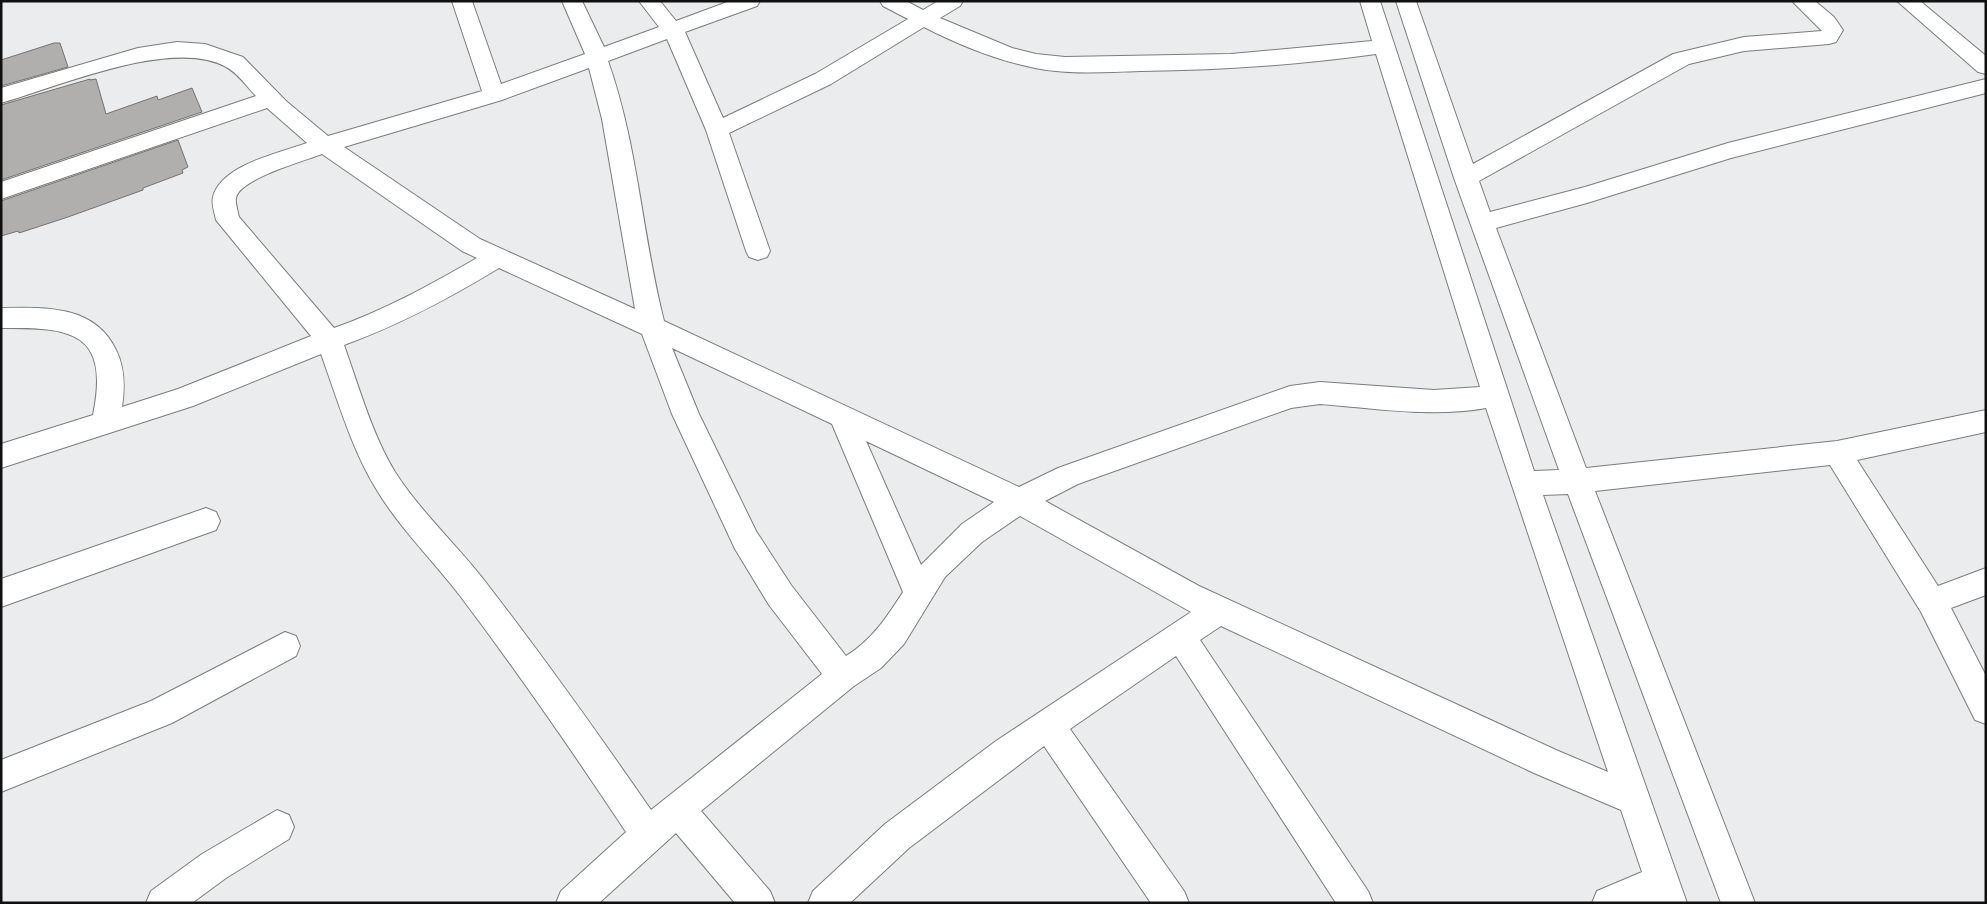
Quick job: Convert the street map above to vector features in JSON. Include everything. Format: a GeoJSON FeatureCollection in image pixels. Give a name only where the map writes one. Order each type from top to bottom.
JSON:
{"type":"FeatureCollection","features":[{"type":"Feature","properties":{"kind":"street"},"geometry":{"type":"LineString","coordinates":[[462,1],[494,96]]}},
{"type":"Feature","properties":{"kind":"street"},"geometry":{"type":"LineString","coordinates":[[572,1],[597,57],[612,115],[637,258],[652,327],[678,399],[725,502],[779,594],[843,676]]}},
{"type":"Feature","properties":{"kind":"street"},"geometry":{"type":"LineString","coordinates":[[649,1],[673,30],[717,130],[758,251]]}},
{"type":"Feature","properties":{"kind":"street"},"geometry":{"type":"LineString","coordinates":[[648,835],[540,677],[446,554],[409,515],[384,478],[363,432],[329,340],[228,220],[224,198],[232,183],[257,169],[324,145],[494,96],[750,1]]}},
{"type":"Feature","properties":{"kind":"street"},"geometry":{"type":"LineString","coordinates":[[890,1],[924,20],[1023,58],[1064,65],[1234,62],[1325,56],[1384,46]]}},
{"type":"Feature","properties":{"kind":"street"},"geometry":{"type":"LineString","coordinates":[[717,130],[822,79],[953,1]]}},
{"type":"Feature","properties":{"kind":"street"},"geometry":{"type":"LineString","coordinates":[[1370,1],[1525,484],[1666,891],[1609,903]]}},
{"type":"Feature","properties":{"kind":"street"},"geometry":{"type":"LineString","coordinates":[[1406,1],[1466,178],[1577,481],[1738,903]]}},
{"type":"Feature","properties":{"kind":"street"},"geometry":{"type":"LineString","coordinates":[[1466,178],[1681,59],[1712,50],[1744,44],[1829,37],[1833,30],[1827,22],[1802,1]]}},
{"type":"Feature","properties":{"kind":"street"},"geometry":{"type":"LineString","coordinates":[[1907,1],[1986,68]]}},
{"type":"Feature","properties":{"kind":"street"},"geometry":{"type":"LineString","coordinates":[[1,96],[138,55],[178,49],[205,51],[235,62],[271,99],[324,145],[471,245],[652,327],[1019,501],[1179,591],[1536,758],[1634,799]]}},
{"type":"Feature","properties":{"kind":"street"},"geometry":{"type":"LineString","coordinates":[[1483,223],[1587,195],[1728,151],[1986,86]]}},
{"type":"Feature","properties":{"kind":"street"},"geometry":{"type":"LineString","coordinates":[[1,191],[271,99]]}},
{"type":"Feature","properties":{"kind":"street"},"geometry":{"type":"LineString","coordinates":[[1,456],[184,398],[379,322],[428,298],[498,258]]}},
{"type":"Feature","properties":{"kind":"street"},"geometry":{"type":"LineString","coordinates":[[1,318],[45,317],[79,324],[104,345],[111,382],[105,424]]}},
{"type":"Feature","properties":{"kind":"street"},"geometry":{"type":"LineString","coordinates":[[573,903],[677,809],[843,676],[870,658],[893,634],[935,568],[972,533],[1019,501],[1068,476],[1290,398],[1320,393],[1434,401],[1469,400],[1496,395]]}},
{"type":"Feature","properties":{"kind":"street"},"geometry":{"type":"LineString","coordinates":[[842,416],[918,592]]}},
{"type":"Feature","properties":{"kind":"street"},"geometry":{"type":"LineString","coordinates":[[1525,484],[1577,481],[1838,453],[1986,421]]}},
{"type":"Feature","properties":{"kind":"street"},"geometry":{"type":"LineString","coordinates":[[1838,453],[1932,602],[1986,709]]}},
{"type":"Feature","properties":{"kind":"street"},"geometry":{"type":"LineString","coordinates":[[1,593],[206,521]]}},
{"type":"Feature","properties":{"kind":"street"},"geometry":{"type":"LineString","coordinates":[[1932,602],[1986,581]]}},
{"type":"Feature","properties":{"kind":"street"},"geometry":{"type":"LineString","coordinates":[[825,903],[897,836],[1007,752],[1219,610]]}},
{"type":"Feature","properties":{"kind":"street"},"geometry":{"type":"LineString","coordinates":[[1180,636],[1356,903]]}},
{"type":"Feature","properties":{"kind":"street"},"geometry":{"type":"LineString","coordinates":[[1,776],[161,712],[285,646]]}},
{"type":"Feature","properties":{"kind":"street"},"geometry":{"type":"LineString","coordinates":[[1048,725],[1172,903]]}},
{"type":"Feature","properties":{"kind":"street"},"geometry":{"type":"LineString","coordinates":[[677,809],[758,903]]}},
{"type":"Feature","properties":{"kind":"street"},"geometry":{"type":"LineString","coordinates":[[163,903],[214,866],[277,827]]}},
{"type":"Feature","properties":{"kind":"building"},"geometry":{"type":"Polygon","coordinates":[[[54,43],[60,43],[68,67],[1,86],[1,60],[54,43]]]}},
{"type":"Feature","properties":{"kind":"building"},"geometry":{"type":"Polygon","coordinates":[[[90,79],[96,79],[106,114],[157,96],[158,100],[192,88],[202,112],[1,180],[1,105],[90,79]]]}},
{"type":"Feature","properties":{"kind":"building"},"geometry":{"type":"Polygon","coordinates":[[[178,140],[188,167],[182,170],[183,173],[143,188],[143,190],[68,217],[19,233],[18,231],[1,236],[1,201],[178,140]]]}}]}
